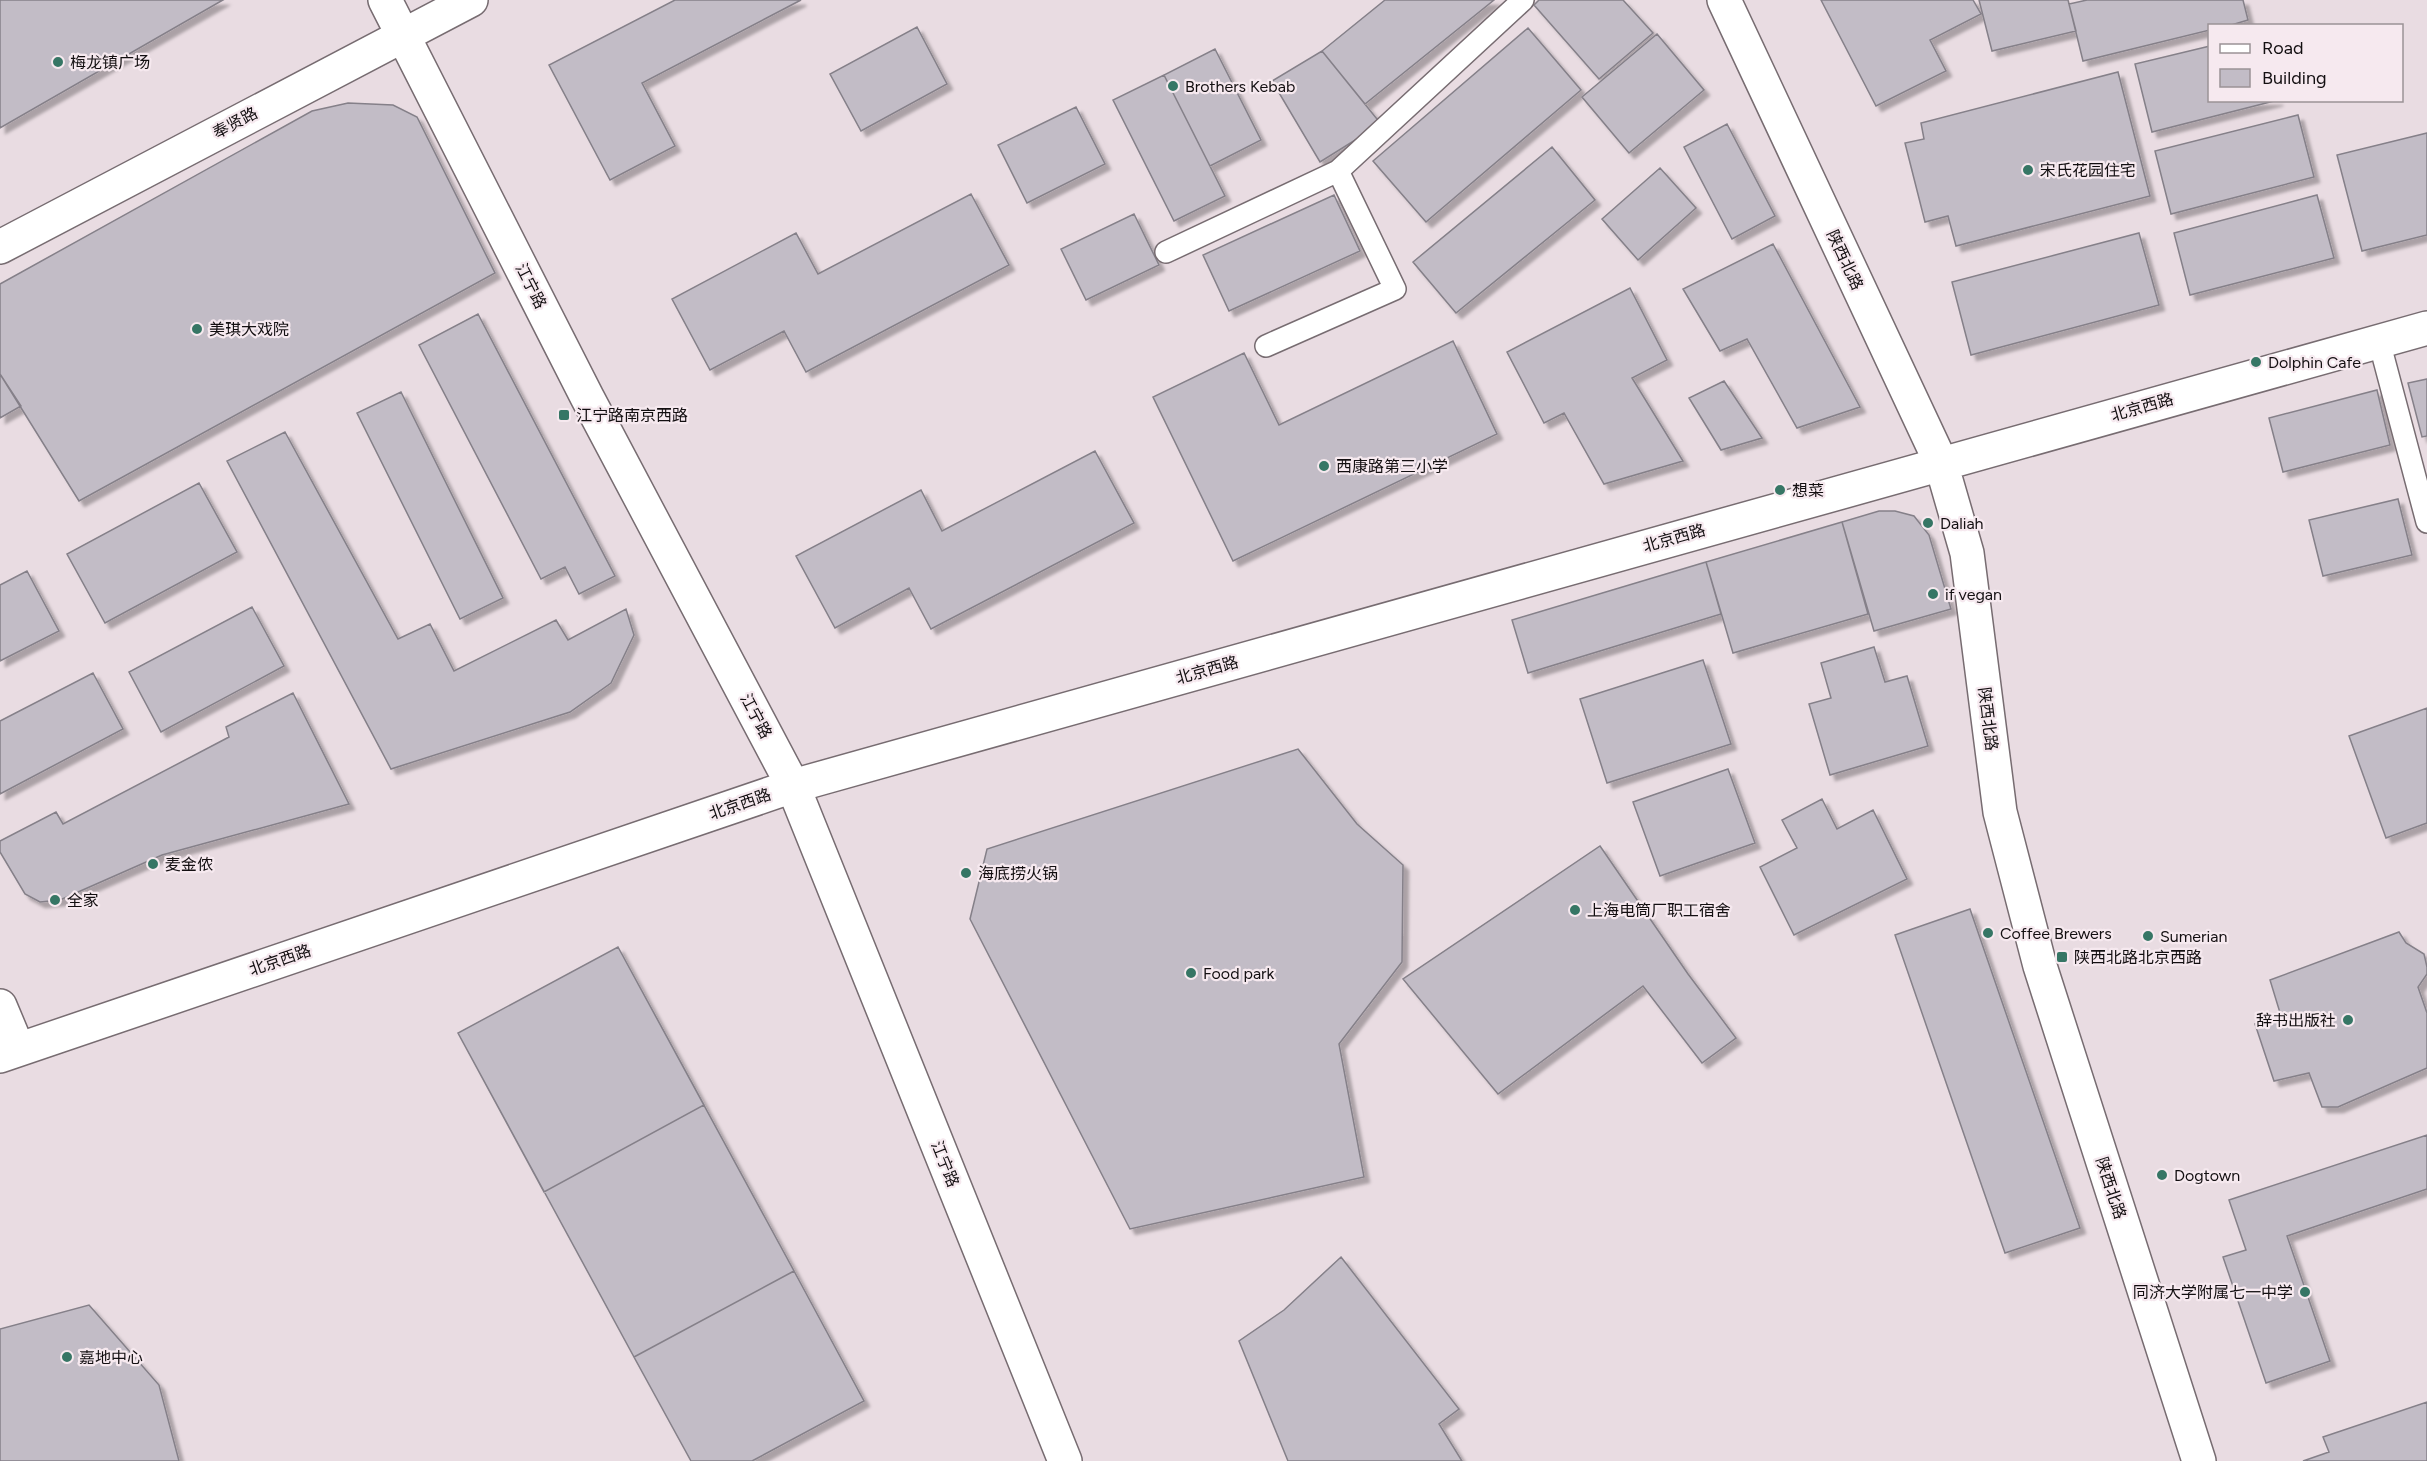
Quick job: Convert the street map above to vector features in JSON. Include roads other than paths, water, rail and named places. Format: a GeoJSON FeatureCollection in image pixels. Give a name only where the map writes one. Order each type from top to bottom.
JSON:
{"type":"FeatureCollection","features":[{"type":"Feature","properties":{"kind":"main road","name":"江宁路"},"geometry":{"type":"LineString","coordinates":[[385,0],[587,397],[793,786],[1065,1461]]}},
{"type":"Feature","properties":{"kind":"main road","name":"奉贤路"},"geometry":{"type":"LineString","coordinates":[[0,247],[402,34],[471,0]]}},
{"type":"Feature","properties":{"kind":"main road","name":"陕西北路"},"geometry":{"type":"LineString","coordinates":[[1724,0],[1941,463],[1967,553],[2000,812],[2040,966],[2199,1461]]}},
{"type":"Feature","properties":{"kind":"main road","name":"北京西路"},"geometry":{"type":"LineString","coordinates":[[9,1052],[793,786],[2427,328]]}},
{"type":"Feature","properties":{"kind":"main road"},"geometry":{"type":"LineString","coordinates":[[0,1006],[9,1052]]}},
{"type":"Feature","properties":{"kind":"lane"},"geometry":{"type":"LineString","coordinates":[[1166,252],[1338,171],[1523,0]]}},
{"type":"Feature","properties":{"kind":"lane"},"geometry":{"type":"LineString","coordinates":[[1266,346],[1395,289],[1338,171]]}},
{"type":"Feature","properties":{"kind":"lane"},"geometry":{"type":"LineString","coordinates":[[2379,341],[2427,522]]}},
{"type":"Feature","properties":{"kind":"place","name":"梅龙镇广场"},"geometry":{"type":"Point","coordinates":[58,62]}},
{"type":"Feature","properties":{"kind":"place","name":"Brothers Kebab"},"geometry":{"type":"Point","coordinates":[1173,86]}},
{"type":"Feature","properties":{"kind":"place","name":"宋氏花园住宅"},"geometry":{"type":"Point","coordinates":[2028,170]}},
{"type":"Feature","properties":{"kind":"place","name":"美琪大戏院"},"geometry":{"type":"Point","coordinates":[197,329]}},
{"type":"Feature","properties":{"kind":"place","name":"Dolphin Cafe"},"geometry":{"type":"Point","coordinates":[2256,362]}},
{"type":"Feature","properties":{"kind":"place","name":"江宁路南京西路"},"geometry":{"type":"Point","coordinates":[564,415]}},
{"type":"Feature","properties":{"kind":"place","name":"西康路第三小学"},"geometry":{"type":"Point","coordinates":[1324,466]}},
{"type":"Feature","properties":{"kind":"place","name":"想菜"},"geometry":{"type":"Point","coordinates":[1780,490]}},
{"type":"Feature","properties":{"kind":"place","name":"Daliah"},"geometry":{"type":"Point","coordinates":[1928,523]}},
{"type":"Feature","properties":{"kind":"place","name":"if vegan"},"geometry":{"type":"Point","coordinates":[1933,594]}},
{"type":"Feature","properties":{"kind":"place","name":"麦金侬"},"geometry":{"type":"Point","coordinates":[153,864]}},
{"type":"Feature","properties":{"kind":"place","name":"海底捞火锅"},"geometry":{"type":"Point","coordinates":[966,873]}},
{"type":"Feature","properties":{"kind":"place","name":"全家"},"geometry":{"type":"Point","coordinates":[55,900]}},
{"type":"Feature","properties":{"kind":"place","name":"上海电筒厂职工宿舍"},"geometry":{"type":"Point","coordinates":[1575,910]}},
{"type":"Feature","properties":{"kind":"place","name":"Coffee Brewers"},"geometry":{"type":"Point","coordinates":[1988,933]}},
{"type":"Feature","properties":{"kind":"place","name":"Sumerian"},"geometry":{"type":"Point","coordinates":[2148,936]}},
{"type":"Feature","properties":{"kind":"place","name":"陕西北路北京西路"},"geometry":{"type":"Point","coordinates":[2062,957]}},
{"type":"Feature","properties":{"kind":"place","name":"Food park"},"geometry":{"type":"Point","coordinates":[1191,973]}},
{"type":"Feature","properties":{"kind":"place","name":"辞书出版社"},"geometry":{"type":"Point","coordinates":[2348,1020]}},
{"type":"Feature","properties":{"kind":"place","name":"Dogtown"},"geometry":{"type":"Point","coordinates":[2162,1175]}},
{"type":"Feature","properties":{"kind":"place","name":"同济大学附属七一中学"},"geometry":{"type":"Point","coordinates":[2305,1292]}},
{"type":"Feature","properties":{"kind":"place","name":"嘉地中心"},"geometry":{"type":"Point","coordinates":[67,1357]}}]}
